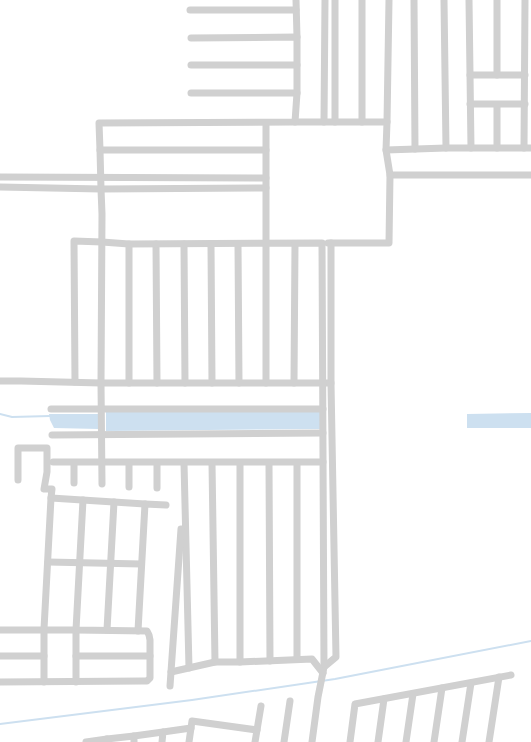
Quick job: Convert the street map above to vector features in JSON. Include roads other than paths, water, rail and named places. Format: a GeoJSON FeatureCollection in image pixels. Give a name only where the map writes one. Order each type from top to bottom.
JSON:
{"type":"FeatureCollection","features":[{"type":"Feature","properties":{"kind":"street"},"geometry":{"type":"LineString","coordinates":[[295,122],[297,93],[296,0]]}},
{"type":"Feature","properties":{"kind":"street"},"geometry":{"type":"LineString","coordinates":[[324,122],[325,0]]}},
{"type":"Feature","properties":{"kind":"street"},"geometry":{"type":"LineString","coordinates":[[335,0],[335,122]]}},
{"type":"Feature","properties":{"kind":"street"},"geometry":{"type":"LineString","coordinates":[[362,0],[362,122]]}},
{"type":"Feature","properties":{"kind":"street"},"geometry":{"type":"LineString","coordinates":[[75,382],[74,242],[129,244],[389,243],[390,175],[386,150],[389,0]]}},
{"type":"Feature","properties":{"kind":"street"},"geometry":{"type":"LineString","coordinates":[[414,0],[415,149]]}},
{"type":"Feature","properties":{"kind":"street"},"geometry":{"type":"LineString","coordinates":[[444,0],[446,148]]}},
{"type":"Feature","properties":{"kind":"street"},"geometry":{"type":"LineString","coordinates":[[469,0],[470,148]]}},
{"type":"Feature","properties":{"kind":"street"},"geometry":{"type":"LineString","coordinates":[[496,0],[497,75]]}},
{"type":"Feature","properties":{"kind":"street"},"geometry":{"type":"LineString","coordinates":[[386,150],[527,148],[525,104],[525,0]]}},
{"type":"Feature","properties":{"kind":"street"},"geometry":{"type":"LineString","coordinates":[[190,10],[296,10]]}},
{"type":"Feature","properties":{"kind":"street"},"geometry":{"type":"LineString","coordinates":[[191,38],[297,37]]}},
{"type":"Feature","properties":{"kind":"street"},"geometry":{"type":"LineString","coordinates":[[192,65],[297,65]]}},
{"type":"Feature","properties":{"kind":"street"},"geometry":{"type":"LineString","coordinates":[[470,75],[525,75]]}},
{"type":"Feature","properties":{"kind":"street"},"geometry":{"type":"LineString","coordinates":[[191,93],[297,93]]}},
{"type":"Feature","properties":{"kind":"street"},"geometry":{"type":"LineString","coordinates":[[470,104],[525,104]]}},
{"type":"Feature","properties":{"kind":"street"},"geometry":{"type":"LineString","coordinates":[[497,104],[497,148]]}},
{"type":"Feature","properties":{"kind":"street"},"geometry":{"type":"LineString","coordinates":[[102,484],[102,214],[99,123],[387,122]]}},
{"type":"Feature","properties":{"kind":"street"},"geometry":{"type":"LineString","coordinates":[[266,123],[266,383]]}},
{"type":"Feature","properties":{"kind":"street"},"geometry":{"type":"LineString","coordinates":[[100,150],[266,150]]}},
{"type":"Feature","properties":{"kind":"street"},"geometry":{"type":"LineString","coordinates":[[390,175],[531,175]]}},
{"type":"Feature","properties":{"kind":"street"},"geometry":{"type":"LineString","coordinates":[[0,177],[266,178]]}},
{"type":"Feature","properties":{"kind":"street"},"geometry":{"type":"LineString","coordinates":[[0,187],[101,189],[266,188]]}},
{"type":"Feature","properties":{"kind":"street"},"geometry":{"type":"LineString","coordinates":[[312,742],[323,672],[322,243]]}},
{"type":"Feature","properties":{"kind":"street"},"geometry":{"type":"LineString","coordinates":[[323,672],[336,658],[331,382],[331,243]]}},
{"type":"Feature","properties":{"kind":"street"},"geometry":{"type":"LineString","coordinates":[[129,244],[129,383]]}},
{"type":"Feature","properties":{"kind":"street"},"geometry":{"type":"LineString","coordinates":[[156,244],[157,383]]}},
{"type":"Feature","properties":{"kind":"street"},"geometry":{"type":"LineString","coordinates":[[184,244],[184,383]]}},
{"type":"Feature","properties":{"kind":"street"},"geometry":{"type":"LineString","coordinates":[[211,244],[212,383]]}},
{"type":"Feature","properties":{"kind":"street"},"geometry":{"type":"LineString","coordinates":[[238,244],[239,383]]}},
{"type":"Feature","properties":{"kind":"street"},"geometry":{"type":"LineString","coordinates":[[294,383],[295,244]]}},
{"type":"Feature","properties":{"kind":"street"},"geometry":{"type":"LineString","coordinates":[[0,381],[101,383],[331,382]]}},
{"type":"Feature","properties":{"kind":"street"},"geometry":{"type":"LineString","coordinates":[[51,409],[322,409]]}},
{"type":"Feature","properties":{"kind":"street"},"geometry":{"type":"LineString","coordinates":[[52,435],[323,433]]}},
{"type":"Feature","properties":{"kind":"street"},"geometry":{"type":"LineString","coordinates":[[18,480],[18,448],[47,448],[47,472],[44,488],[52,489],[44,629],[44,682]]}},
{"type":"Feature","properties":{"kind":"street"},"geometry":{"type":"LineString","coordinates":[[53,462],[323,462]]}},
{"type":"Feature","properties":{"kind":"street"},"geometry":{"type":"LineString","coordinates":[[270,462],[270,661]]}},
{"type":"Feature","properties":{"kind":"street"},"geometry":{"type":"LineString","coordinates":[[297,462],[298,659]]}},
{"type":"Feature","properties":{"kind":"street"},"geometry":{"type":"LineString","coordinates":[[74,463],[74,482]]}},
{"type":"Feature","properties":{"kind":"street"},"geometry":{"type":"LineString","coordinates":[[129,463],[129,487]]}},
{"type":"Feature","properties":{"kind":"street"},"geometry":{"type":"LineString","coordinates":[[157,463],[157,488]]}},
{"type":"Feature","properties":{"kind":"street"},"geometry":{"type":"LineString","coordinates":[[184,463],[189,668]]}},
{"type":"Feature","properties":{"kind":"street"},"geometry":{"type":"LineString","coordinates":[[212,463],[215,662]]}},
{"type":"Feature","properties":{"kind":"street"},"geometry":{"type":"LineString","coordinates":[[240,463],[240,662]]}},
{"type":"Feature","properties":{"kind":"street"},"geometry":{"type":"LineString","coordinates":[[170,686],[184,487]]}},
{"type":"Feature","properties":{"kind":"street"},"geometry":{"type":"LineString","coordinates":[[51,498],[166,505]]}},
{"type":"Feature","properties":{"kind":"street"},"geometry":{"type":"LineString","coordinates":[[76,682],[76,630],[82,500]]}},
{"type":"Feature","properties":{"kind":"street"},"geometry":{"type":"LineString","coordinates":[[107,630],[114,502]]}},
{"type":"Feature","properties":{"kind":"street"},"geometry":{"type":"LineString","coordinates":[[138,631],[145,504]]}},
{"type":"Feature","properties":{"kind":"street"},"geometry":{"type":"LineString","coordinates":[[48,562],[142,564]]}},
{"type":"Feature","properties":{"kind":"street"},"geometry":{"type":"LineString","coordinates":[[0,630],[44,629],[147,631],[149,635],[150,656],[150,678],[143,682],[0,682]]}},
{"type":"Feature","properties":{"kind":"street"},"geometry":{"type":"LineString","coordinates":[[0,656],[44,656]]}},
{"type":"Feature","properties":{"kind":"street"},"geometry":{"type":"LineString","coordinates":[[76,656],[150,656]]}},
{"type":"Feature","properties":{"kind":"street"},"geometry":{"type":"LineString","coordinates":[[171,672],[215,662],[270,661],[312,658],[323,672]]}},
{"type":"Feature","properties":{"kind":"street"},"geometry":{"type":"LineString","coordinates":[[350,742],[356,704],[511,675]]}},
{"type":"Feature","properties":{"kind":"street"},"geometry":{"type":"LineString","coordinates":[[490,742],[499,677]]}},
{"type":"Feature","properties":{"kind":"street"},"geometry":{"type":"LineString","coordinates":[[462,742],[470,683]]}},
{"type":"Feature","properties":{"kind":"street"},"geometry":{"type":"LineString","coordinates":[[434,742],[442,688]]}},
{"type":"Feature","properties":{"kind":"street"},"geometry":{"type":"LineString","coordinates":[[406,742],[412,694]]}},
{"type":"Feature","properties":{"kind":"street"},"geometry":{"type":"LineString","coordinates":[[378,742],[384,699]]}},
{"type":"Feature","properties":{"kind":"street"},"geometry":{"type":"LineString","coordinates":[[284,742],[290,701]]}},
{"type":"Feature","properties":{"kind":"street"},"geometry":{"type":"LineString","coordinates":[[255,742],[261,706]]}},
{"type":"Feature","properties":{"kind":"street"},"geometry":{"type":"LineString","coordinates":[[189,742],[192,721],[257,730]]}},
{"type":"Feature","properties":{"kind":"street"},"geometry":{"type":"LineString","coordinates":[[86,742],[134,739],[163,732],[191,728]]}},
{"type":"Feature","properties":{"kind":"street"},"geometry":{"type":"LineString","coordinates":[[162,742],[163,732]]}},
{"type":"Feature","properties":{"kind":"water"},"geometry":{"type":"Polygon","coordinates":[[[106,411],[320,412],[320,429],[106,431],[106,411]]]}},
{"type":"Feature","properties":{"kind":"water"},"geometry":{"type":"Polygon","coordinates":[[[531,413],[531,428],[467,428],[467,414],[531,413]]]}},
{"type":"Feature","properties":{"kind":"water"},"geometry":{"type":"Polygon","coordinates":[[[49,414],[98,414],[99,429],[54,428],[49,414]]]}},
{"type":"Feature","properties":{"kind":"waterway"},"geometry":{"type":"LineString","coordinates":[[0,414],[12,417],[50,416]]}},
{"type":"Feature","properties":{"kind":"waterway"},"geometry":{"type":"LineString","coordinates":[[0,724],[192,700],[335,679],[531,641]]}}]}
